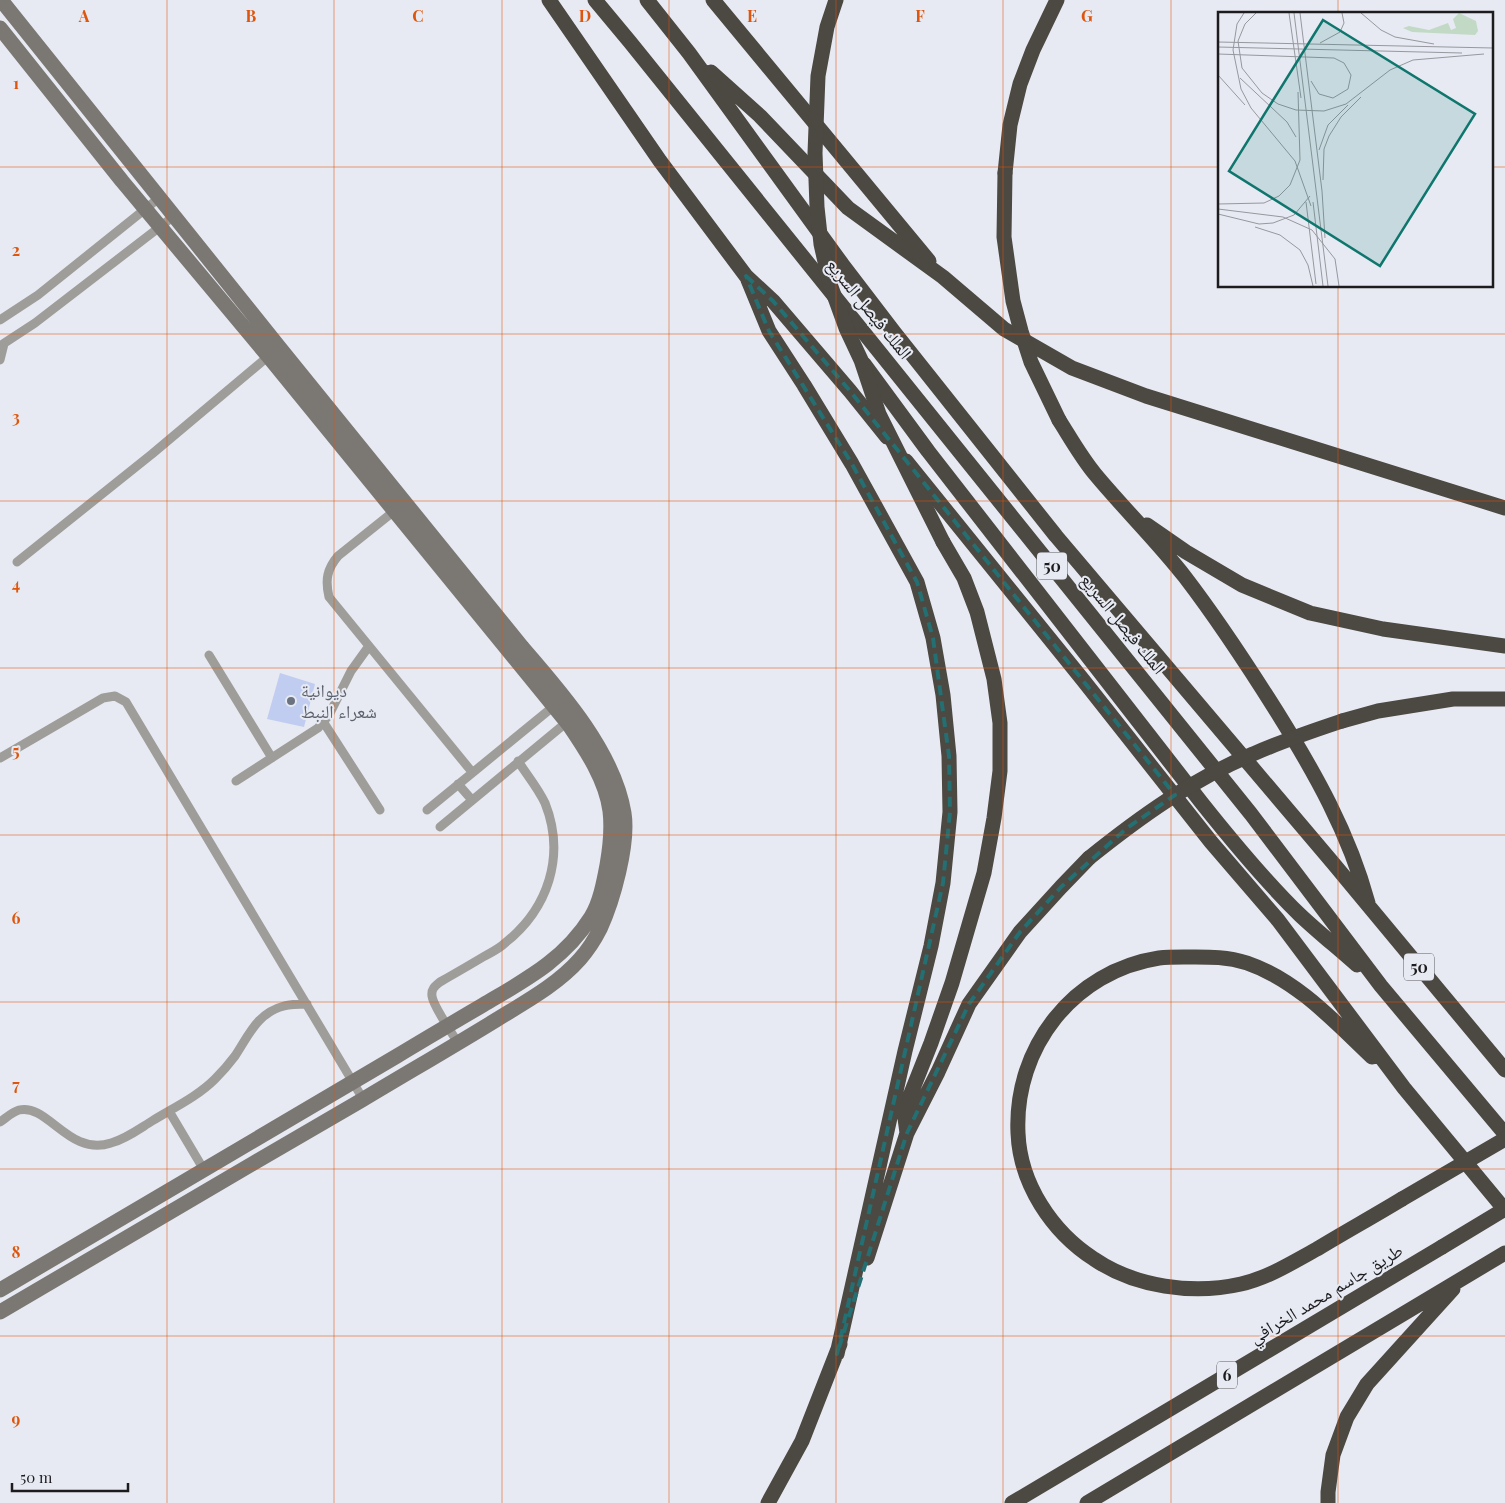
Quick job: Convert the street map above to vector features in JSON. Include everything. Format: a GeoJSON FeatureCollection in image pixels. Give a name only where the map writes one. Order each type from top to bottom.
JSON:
{"type":"FeatureCollection","features":[{"type":"Feature","properties":{"kind":"highway"},"geometry":{"type":"LineString","coordinates":[[550,0],[660,161],[746,276],[774,301],[850,391],[1089,687],[1211,842],[1290,936],[1404,1088],[1505,1209]]}},
{"type":"Feature","properties":{"kind":"highway","name":"الملك فيصل السريع"},"geometry":{"type":"LineString","coordinates":[[595,0],[1251,814],[1381,986],[1505,1134]]}},
{"type":"Feature","properties":{"kind":"highway","name":"الملك فيصل السريع"},"geometry":{"type":"LineString","coordinates":[[647,0],[689,53],[842,264],[1050,529],[1327,856],[1505,1070]]}},
{"type":"Feature","properties":{"kind":"highway"},"geometry":{"type":"LineString","coordinates":[[713,0],[943,278]]}},
{"type":"Feature","properties":{"kind":"highway"},"geometry":{"type":"LineString","coordinates":[[836,0],[827,27],[818,76],[815,153],[817,207],[821,244],[830,284],[846,328],[861,360],[879,414],[964,578],[977,612],[994,678],[1000,723],[1000,772],[984,873],[952,983],[904,1111],[907,1133]]}},
{"type":"Feature","properties":{"kind":"highway"},"geometry":{"type":"LineString","coordinates":[[1057,0],[1032,50],[1020,84],[1010,124],[1005,172],[1004,237],[1013,301],[1031,362],[1059,420],[1082,456],[1184,576],[1228,636],[1288,731],[1326,795],[1340,823],[1357,865],[1370,909]]}},
{"type":"Feature","properties":{"kind":"highway"},"geometry":{"type":"LineString","coordinates":[[689,53],[760,116],[848,208],[943,278],[1004,328],[1072,368],[1146,396],[1505,508]]}},
{"type":"Feature","properties":{"kind":"highway"},"geometry":{"type":"LineString","coordinates":[[746,276],[769,331],[852,464],[917,582],[933,638],[943,695],[949,756],[950,812],[943,883],[837,1354]]}},
{"type":"Feature","properties":{"kind":"highway"},"geometry":{"type":"LineString","coordinates":[[861,360],[928,451],[1200,802],[1245,856],[1300,915],[1381,986]]}},
{"type":"Feature","properties":{"kind":"highway"},"geometry":{"type":"LineString","coordinates":[[1127,510],[1186,552],[1242,585],[1310,612],[1383,629],[1505,646]]}},
{"type":"Feature","properties":{"kind":"highway"},"geometry":{"type":"LineString","coordinates":[[768,1503],[802,1441],[837,1354],[907,1133],[938,1072],[969,1004],[1020,932],[1061,887],[1090,858],[1135,822],[1167,800],[1208,776],[1269,747],[1296,736],[1378,711],[1453,700],[1505,700]]}},
{"type":"Feature","properties":{"kind":"highway"},"geometry":{"type":"LineString","coordinates":[[1404,1088],[1310,1000],[1298,990],[1262,969],[1247,963],[1220,957],[1161,958],[1145,961],[1105,977],[1083,990],[1068,1002],[1052,1021],[1038,1041],[1029,1062],[1021,1097],[1018,1134],[1024,1165],[1034,1192],[1046,1214],[1059,1230],[1084,1253],[1119,1273],[1158,1285],[1211,1288],[1242,1284],[1255,1280],[1306,1255],[1505,1139]]}},
{"type":"Feature","properties":{"kind":"highway","name":"طريق جاسم محمد الخرافي"},"geometry":{"type":"LineString","coordinates":[[1012,1503],[1505,1209]]}},
{"type":"Feature","properties":{"kind":"highway","name":"6"},"geometry":{"type":"LineString","coordinates":[[1087,1503],[1505,1252]]}},
{"type":"Feature","properties":{"kind":"highway"},"geometry":{"type":"LineString","coordinates":[[1328,1503],[1333,1456],[1347,1417],[1367,1384],[1464,1277]]}},
{"type":"Feature","properties":{"kind":"street"},"geometry":{"type":"LineString","coordinates":[[1,0],[174,216],[273,352]]}},
{"type":"Feature","properties":{"kind":"street"},"geometry":{"type":"LineString","coordinates":[[0,28],[160,227],[273,352],[400,507],[567,722],[592,759],[603,785],[610,810],[609,850],[604,882],[592,915],[574,940],[553,961],[448,1026],[0,1290]]}},
{"type":"Feature","properties":{"kind":"street"},"geometry":{"type":"LineString","coordinates":[[0,1312],[458,1043],[557,981],[580,959],[600,931],[612,896],[624,836],[624,814],[617,788],[605,759],[558,688],[400,507]]}},
{"type":"Feature","properties":{"kind":"lane"},"geometry":{"type":"LineString","coordinates":[[0,320],[38,295],[159,198]]}},
{"type":"Feature","properties":{"kind":"lane"},"geometry":{"type":"LineString","coordinates":[[0,360],[2,345],[35,323],[174,216]]}},
{"type":"Feature","properties":{"kind":"lane"},"geometry":{"type":"LineString","coordinates":[[17,562],[152,454],[273,352]]}},
{"type":"Feature","properties":{"kind":"lane"},"geometry":{"type":"LineString","coordinates":[[400,507],[338,556],[331,564],[326,586],[329,596],[472,772]]}},
{"type":"Feature","properties":{"kind":"lane"},"geometry":{"type":"LineString","coordinates":[[236,781],[312,734],[324,722],[351,672],[369,646]]}},
{"type":"Feature","properties":{"kind":"lane"},"geometry":{"type":"LineString","coordinates":[[209,655],[272,758]]}},
{"type":"Feature","properties":{"kind":"lane"},"geometry":{"type":"LineString","coordinates":[[0,758],[103,698],[115,696],[126,702],[363,1099]]}},
{"type":"Feature","properties":{"kind":"lane"},"geometry":{"type":"LineString","coordinates":[[427,810],[554,706]]}},
{"type":"Feature","properties":{"kind":"lane"},"geometry":{"type":"LineString","coordinates":[[324,722],[380,810]]}},
{"type":"Feature","properties":{"kind":"lane"},"geometry":{"type":"LineString","coordinates":[[440,827],[567,722]]}},
{"type":"Feature","properties":{"kind":"lane"},"geometry":{"type":"LineString","coordinates":[[458,1043],[432,998],[433,989],[440,982],[503,945],[519,932],[539,906],[549,881],[554,841],[551,822],[544,802],[535,785],[518,761]]}},
{"type":"Feature","properties":{"kind":"lane"},"geometry":{"type":"LineString","coordinates":[[458,784],[472,800]]}},
{"type":"Feature","properties":{"kind":"lane"},"geometry":{"type":"LineString","coordinates":[[0,1122],[16,1111],[32,1110],[76,1140],[90,1145],[100,1146],[120,1140],[169,1111],[214,1080],[235,1055],[256,1022],[265,1014],[286,1005],[307,1004]]}},
{"type":"Feature","properties":{"kind":"lane"},"geometry":{"type":"LineString","coordinates":[[169,1111],[204,1170]]}},
{"type":"Feature","properties":{"kind":"highlighted area"},"geometry":{"type":"Polygon","coordinates":[[[746,276],[773,301],[850,391],[1175,795],[1127,828],[1061,887],[1020,932],[969,1004],[907,1133],[837,1354],[943,883],[950,812],[949,756],[933,638],[917,582],[852,464],[769,331],[746,276]]]}},
{"type":"Feature","properties":{"kind":"building","name":"ديوانية شعراء النبط"},"geometry":{"type":"Polygon","coordinates":[[[280,673],[315,684],[304,727],[267,719],[280,673]]]}},
{"type":"Feature","properties":{"kind":"place","name":"ديوانية شعراء النبط"},"geometry":{"type":"Point","coordinates":[291,701]}}]}
